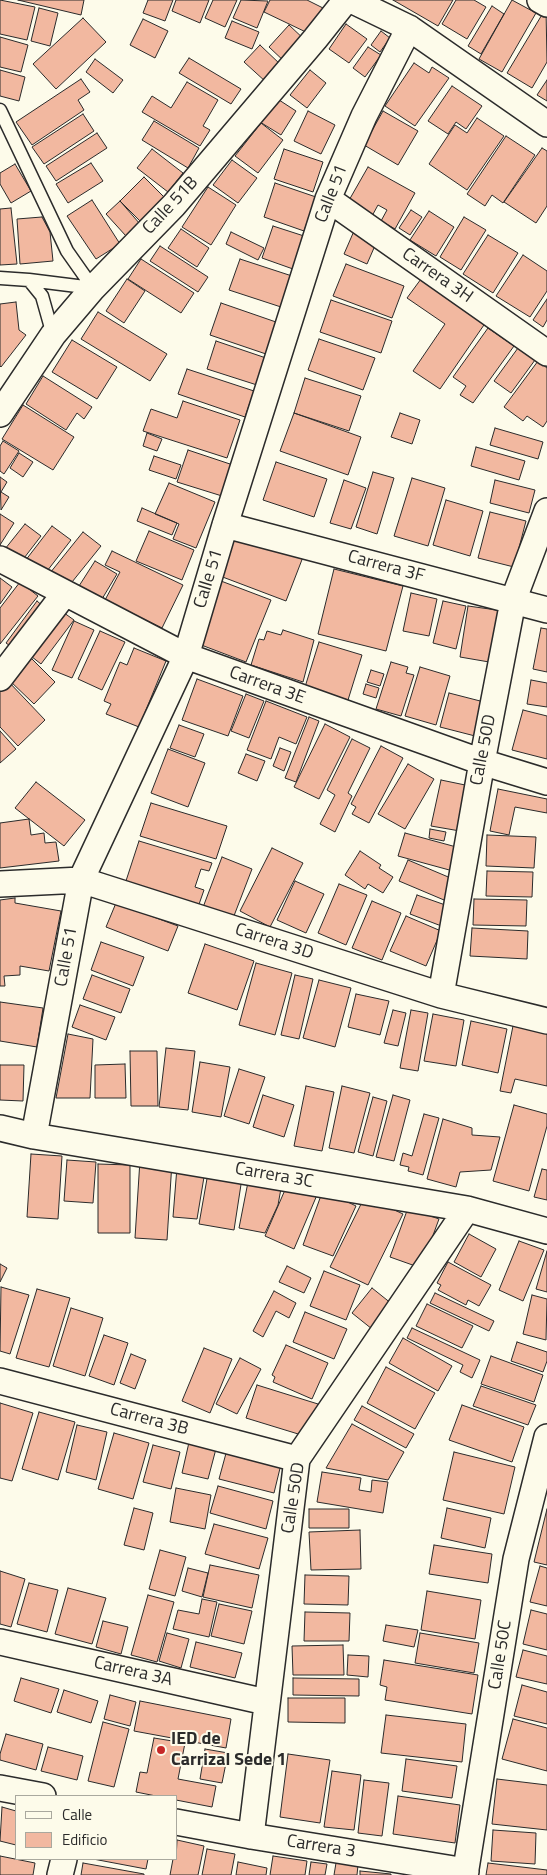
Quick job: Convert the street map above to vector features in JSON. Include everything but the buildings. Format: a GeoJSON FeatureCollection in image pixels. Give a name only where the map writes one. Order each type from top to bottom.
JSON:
{"type":"FeatureCollection","features":[{"type":"Feature","properties":{"kind":"street","name":"Calle 51B"},"geometry":{"type":"LineString","coordinates":[[0,414],[53,335],[93,288],[174,205],[346,0]]}},
{"type":"Feature","properties":{"kind":"street"},"geometry":{"type":"LineString","coordinates":[[351,0],[409,28],[547,124]]}},
{"type":"Feature","properties":{"kind":"street"},"geometry":{"type":"LineString","coordinates":[[540,0],[547,4]]}},
{"type":"Feature","properties":{"kind":"street","name":"Calle 51"},"geometry":{"type":"LineString","coordinates":[[34,1136],[81,880],[186,656],[225,525],[328,199],[364,116],[409,28]]}},
{"type":"Feature","properties":{"kind":"street","name":"Carrera 3H"},"geometry":{"type":"LineString","coordinates":[[328,199],[547,353]]}},
{"type":"Feature","properties":{"kind":"street","name":"Calle 50D"},"geometry":{"type":"LineString","coordinates":[[441,994],[513,600],[547,511]]}},
{"type":"Feature","properties":{"kind":"street","name":"Carrera 3F"},"geometry":{"type":"LineString","coordinates":[[225,525],[547,610]]}},
{"type":"Feature","properties":{"kind":"street","name":"Carrera 3E"},"geometry":{"type":"LineString","coordinates":[[0,559],[186,656],[482,762],[547,782]]}},
{"type":"Feature","properties":{"kind":"street"},"geometry":{"type":"LineString","coordinates":[[0,678],[65,593]]}},
{"type":"Feature","properties":{"kind":"street","name":"Carrera 3D"},"geometry":{"type":"LineString","coordinates":[[0,884],[81,880],[441,994],[547,1021]]}},
{"type":"Feature","properties":{"kind":"street","name":"Carrera 3C"},"geometry":{"type":"LineString","coordinates":[[0,1128],[34,1136],[467,1209],[547,1231]]}},
{"type":"Feature","properties":{"kind":"street","name":"Calle 50D"},"geometry":{"type":"LineString","coordinates":[[250,1836],[297,1459],[467,1209]]}},
{"type":"Feature","properties":{"kind":"street","name":"Carrera 3B"},"geometry":{"type":"LineString","coordinates":[[0,1381],[297,1459]]}},
{"type":"Feature","properties":{"kind":"street","name":"Calle 50C"},"geometry":{"type":"LineString","coordinates":[[466,1873],[516,1559],[547,1437]]}},
{"type":"Feature","properties":{"kind":"street","name":"Carrera 3A"},"geometry":{"type":"LineString","coordinates":[[0,1642],[266,1702]]}},
{"type":"Feature","properties":{"kind":"street"},"geometry":{"type":"LineString","coordinates":[[0,1788],[38,1795]]}},
{"type":"Feature","properties":{"kind":"street","name":"Carrera 3"},"geometry":{"type":"LineString","coordinates":[[178,1822],[466,1873]]}},
{"type":"Feature","properties":{"kind":"street"},"geometry":{"type":"LineString","coordinates":[[60,1875],[64,1860]]}},
{"type":"Feature","properties":{"kind":"lane"},"geometry":{"type":"LineString","coordinates":[[0,110],[67,252],[93,288]]}},
{"type":"Feature","properties":{"kind":"lane"},"geometry":{"type":"LineString","coordinates":[[0,278],[93,288]]}},
{"type":"Feature","properties":{"kind":"lane"},"geometry":{"type":"LineString","coordinates":[[29,280],[42,296],[53,335]]}},
{"type":"Feature","properties":{"kind":"place","name":"IED de Carrizal Sede 1"},"geometry":{"type":"Point","coordinates":[161,1750]}}]}
